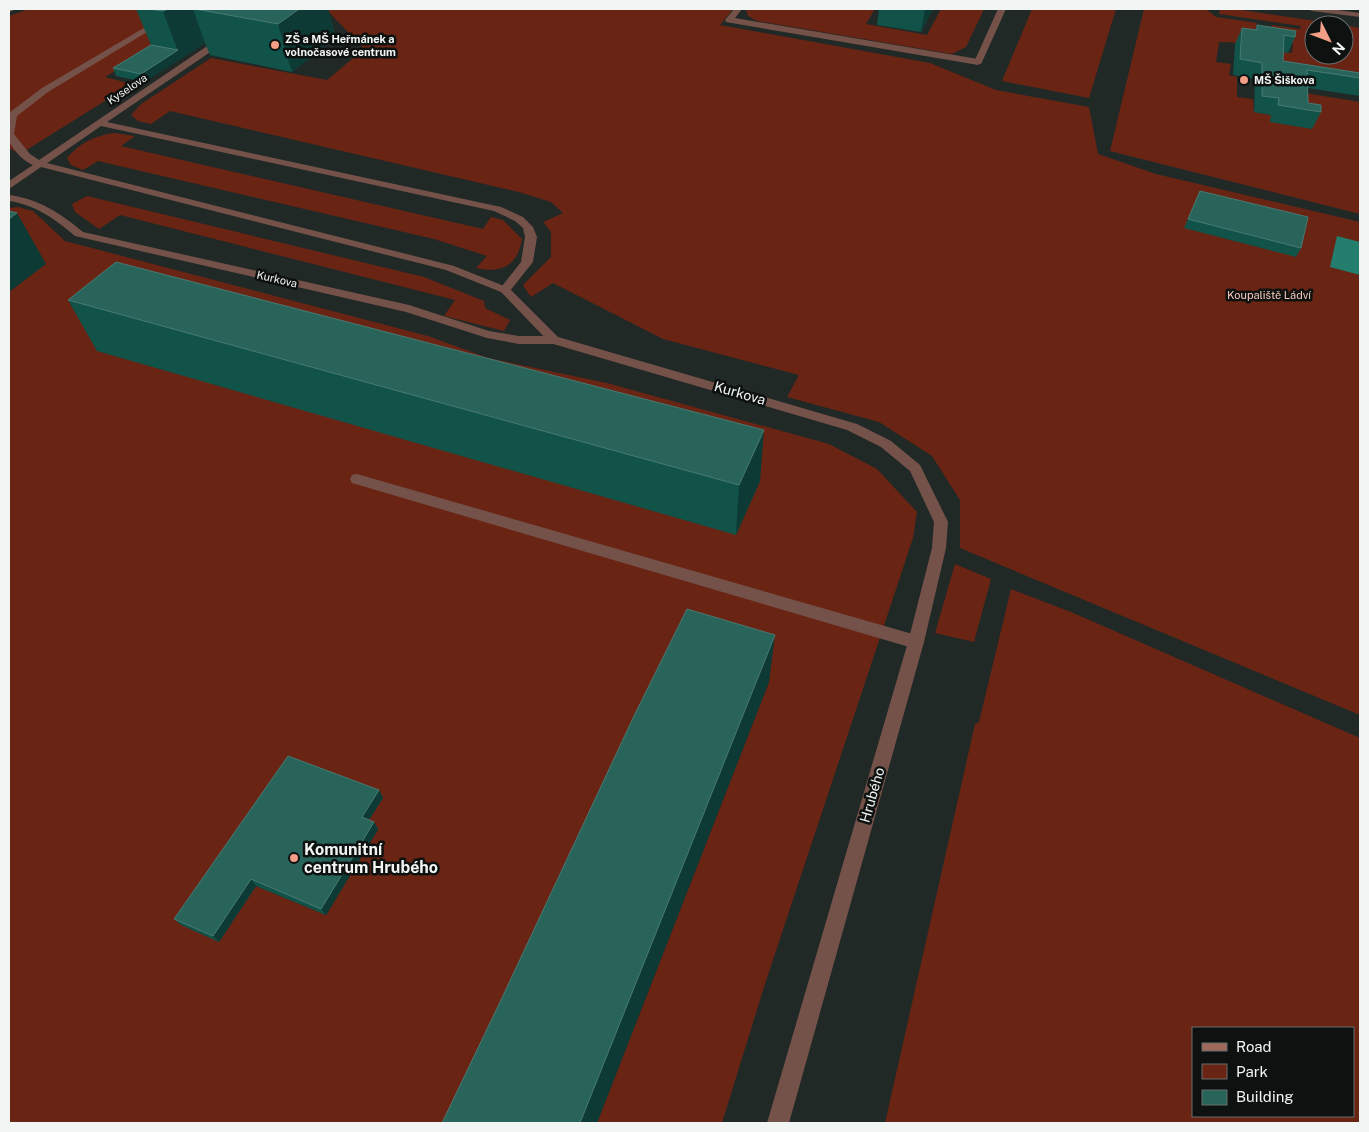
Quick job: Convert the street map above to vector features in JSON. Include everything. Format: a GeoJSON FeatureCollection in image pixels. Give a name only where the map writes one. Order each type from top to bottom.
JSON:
{"type":"FeatureCollection","features":[{"type":"Feature","properties":{"kind":"street"},"geometry":{"type":"LineString","coordinates":[[39,164],[26,156],[9,134],[12,115],[45,90],[181,9]]}},
{"type":"Feature","properties":{"kind":"street"},"geometry":{"type":"LineString","coordinates":[[738,9],[729,20],[978,62],[1002,9]]}},
{"type":"Feature","properties":{"kind":"street"},"geometry":{"type":"LineString","coordinates":[[1312,9],[1360,15]]}},
{"type":"Feature","properties":{"kind":"street","name":"Kyselova"},"geometry":{"type":"LineString","coordinates":[[9,186],[230,35]]}},
{"type":"Feature","properties":{"kind":"street"},"geometry":{"type":"LineString","coordinates":[[99,123],[496,209],[519,219],[528,228],[531,238],[527,262],[504,290]]}},
{"type":"Feature","properties":{"kind":"street","name":"Kurkova"},"geometry":{"type":"LineString","coordinates":[[39,164],[450,268],[504,290],[554,340]]}},
{"type":"Feature","properties":{"kind":"street","name":"Kurkova"},"geometry":{"type":"LineString","coordinates":[[9,198],[26,200],[49,210],[79,234],[409,309],[487,334],[519,340],[554,340],[784,406],[852,427],[886,444],[916,468]]}},
{"type":"Feature","properties":{"kind":"street","name":"Hrubého"},"geometry":{"type":"LineString","coordinates":[[778,1123],[916,642],[939,548],[941,522],[916,468]]}},
{"type":"Feature","properties":{"kind":"street"},"geometry":{"type":"LineString","coordinates":[[357,479],[916,642]]}},
{"type":"Feature","properties":{"kind":"green space"},"geometry":{"type":"Polygon","coordinates":[[[29,9],[197,9],[204,17],[105,77],[132,84],[20,154],[9,148],[9,16],[29,9]]]}},
{"type":"Feature","properties":{"kind":"green space","name":"Koupaliště Ládví"},"geometry":{"type":"Polygon","coordinates":[[[332,9],[733,9],[720,25],[930,63],[996,90],[1089,107],[1098,154],[1156,174],[1360,222],[1360,715],[960,548],[960,500],[932,456],[879,422],[787,397],[799,375],[663,339],[553,283],[531,297],[523,285],[551,257],[551,232],[543,222],[563,213],[551,202],[519,192],[170,111],[151,124],[138,121],[131,115],[141,104],[211,58],[327,80],[364,49],[328,11],[332,9]]]}},
{"type":"Feature","properties":{"kind":"green space"},"geometry":{"type":"Polygon","coordinates":[[[746,9],[875,9],[866,24],[927,35],[941,9],[984,9],[966,47],[952,54],[757,21],[748,16],[746,9]]]}},
{"type":"Feature","properties":{"kind":"green space"},"geometry":{"type":"Polygon","coordinates":[[[1032,9],[1116,9],[1089,98],[1002,81],[1032,9]]]}},
{"type":"Feature","properties":{"kind":"green space","name":"MŠ Šiškova"},"geometry":{"type":"Polygon","coordinates":[[[1144,9],[1201,9],[1207,10],[1216,17],[1257,23],[1255,40],[1244,43],[1219,42],[1216,62],[1231,64],[1229,75],[1237,77],[1237,97],[1253,99],[1254,112],[1271,115],[1271,122],[1299,92],[1360,102],[1360,214],[1110,151],[1144,9]]]}},
{"type":"Feature","properties":{"kind":"green space"},"geometry":{"type":"Polygon","coordinates":[[[1220,9],[1241,9],[1304,19],[1304,65],[1354,65],[1354,27],[1360,28],[1360,91],[1276,77],[1277,51],[1292,53],[1293,44],[1270,40],[1272,25],[1300,29],[1301,26],[1219,14],[1220,9]]]}},
{"type":"Feature","properties":{"kind":"green space"},"geometry":{"type":"Polygon","coordinates":[[[115,133],[135,136],[121,146],[483,229],[491,217],[503,220],[522,239],[520,248],[513,261],[507,266],[494,270],[485,270],[476,268],[487,256],[434,239],[98,161],[83,170],[71,165],[67,158],[77,148],[94,138],[115,133]]]}},
{"type":"Feature","properties":{"kind":"green space"},"geometry":{"type":"Polygon","coordinates":[[[87,196],[424,277],[484,301],[485,308],[510,320],[504,331],[444,316],[455,300],[120,215],[99,229],[75,212],[72,204],[87,196]]]}},
{"type":"Feature","properties":{"kind":"green space"},"geometry":{"type":"Polygon","coordinates":[[[18,207],[33,211],[65,241],[428,336],[488,358],[607,383],[829,444],[877,469],[917,512],[913,538],[764,987],[722,1123],[597,1123],[769,682],[472,1123],[9,1123],[9,208],[18,207]],[[293,764],[256,886],[326,915],[378,830],[366,825],[382,798],[293,764]]]}},
{"type":"Feature","properties":{"kind":"green space"},"geometry":{"type":"Polygon","coordinates":[[[955,564],[991,579],[974,642],[935,633],[955,564]]]}},
{"type":"Feature","properties":{"kind":"green space"},"geometry":{"type":"Polygon","coordinates":[[[1011,589],[1071,612],[1360,738],[1360,1123],[885,1123],[975,724],[979,722],[1011,589]]]}},
{"type":"Feature","properties":{"kind":"shaded area"},"geometry":{"type":"Polygon","coordinates":[[[1337,236],[1360,242],[1360,275],[1330,267],[1337,236]]]}},
{"type":"Feature","properties":{"kind":"building"},"geometry":{"type":"Polygon","coordinates":[[[149,9],[168,9],[163,11],[149,9]]]}},
{"type":"Feature","properties":{"kind":"building"},"geometry":{"type":"Polygon","coordinates":[[[195,9],[299,9],[278,24],[195,9]]]}},
{"type":"Feature","properties":{"kind":"building"},"geometry":{"type":"Polygon","coordinates":[[[1257,25],[1296,31],[1295,37],[1284,35],[1283,61],[1360,73],[1360,78],[1307,70],[1308,103],[1321,105],[1321,112],[1278,105],[1279,98],[1262,96],[1262,63],[1240,59],[1242,28],[1257,30],[1257,25]]]}},
{"type":"Feature","properties":{"kind":"building"},"geometry":{"type":"Polygon","coordinates":[[[151,45],[178,50],[141,74],[113,68],[151,45]]]}},
{"type":"Feature","properties":{"kind":"building"},"geometry":{"type":"Polygon","coordinates":[[[1200,191],[1308,217],[1301,248],[1188,219],[1200,191]]]}},
{"type":"Feature","properties":{"kind":"building"},"geometry":{"type":"Polygon","coordinates":[[[9,211],[17,213],[9,219],[9,211]]]}},
{"type":"Feature","properties":{"kind":"building"},"geometry":{"type":"Polygon","coordinates":[[[116,262],[764,430],[739,485],[68,300],[116,262]]]}},
{"type":"Feature","properties":{"kind":"building"},"geometry":{"type":"Polygon","coordinates":[[[687,609],[775,635],[580,1123],[442,1123],[634,716],[687,609]]]}},
{"type":"Feature","properties":{"kind":"building","name":"Komunitní centrum Hrubého"},"geometry":{"type":"Polygon","coordinates":[[[288,756],[379,790],[362,817],[374,822],[321,909],[251,879],[213,936],[174,919],[288,756]]]}},
{"type":"Feature","properties":{"kind":"place","name":"ZŠ a MŠ Heřmánek a volnočasové centrum"},"geometry":{"type":"Point","coordinates":[275,45]}},
{"type":"Feature","properties":{"kind":"place","name":"MŠ Šiškova"},"geometry":{"type":"Point","coordinates":[1244,80]}},
{"type":"Feature","properties":{"kind":"place","name":"Komunitní centrum Hrubého"},"geometry":{"type":"Point","coordinates":[294,858]}}]}
